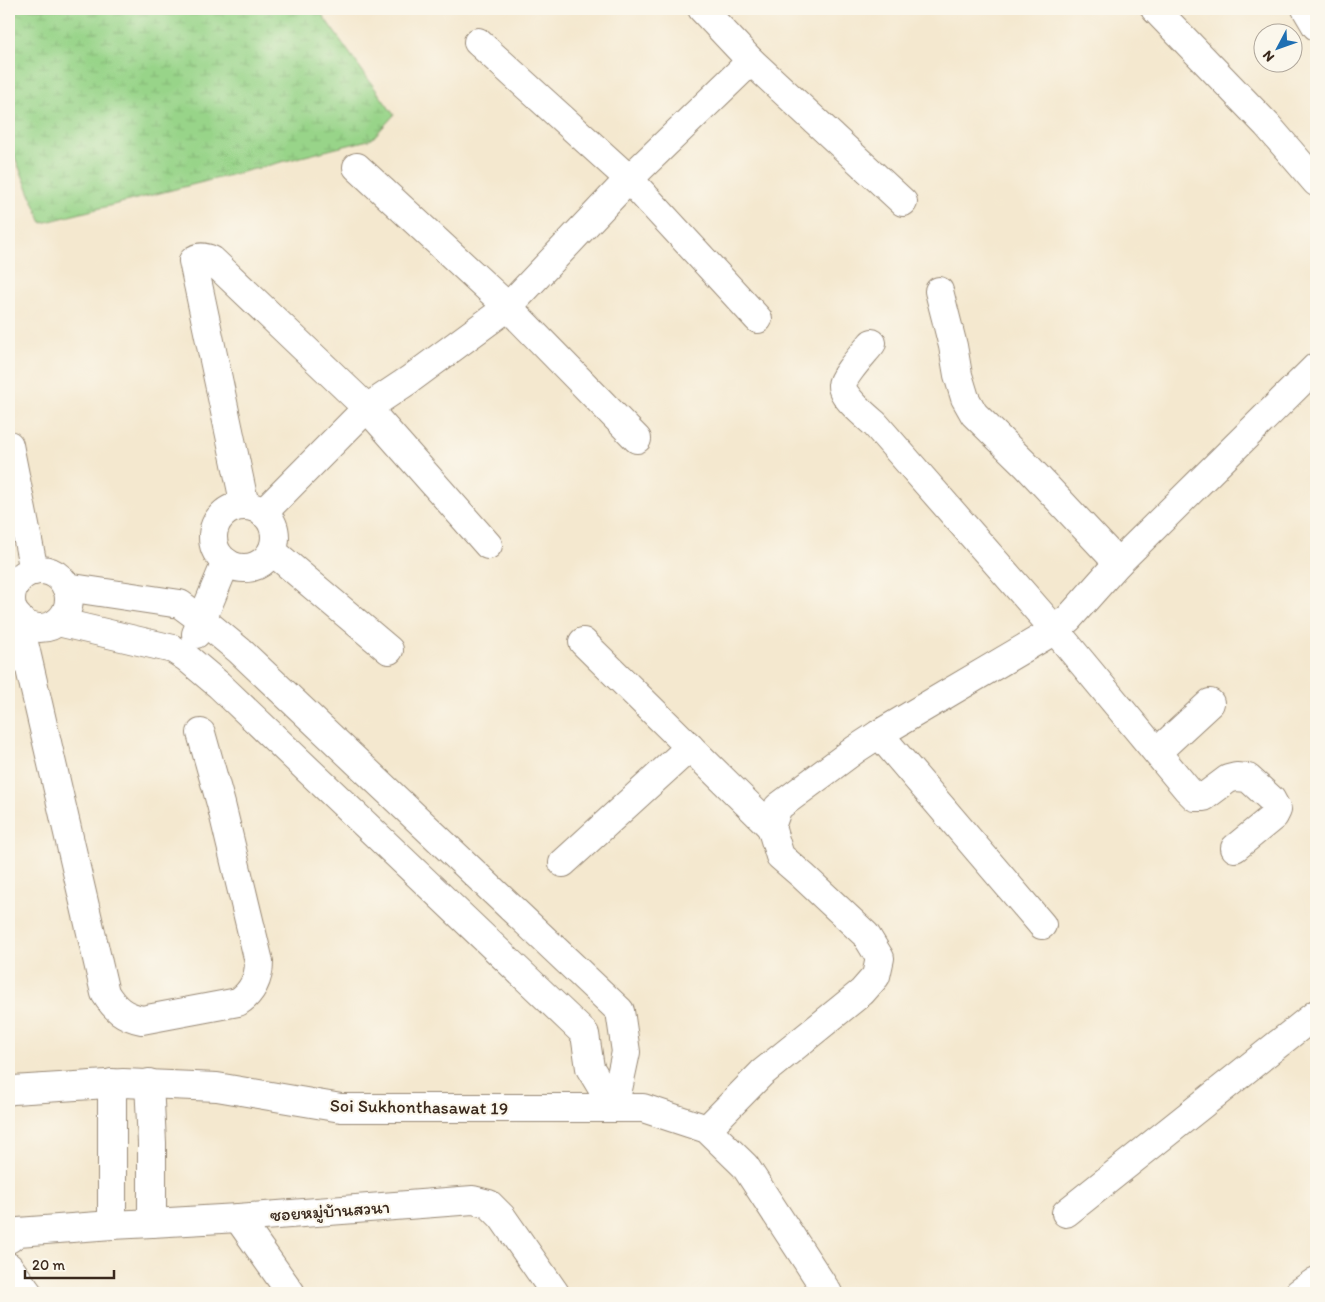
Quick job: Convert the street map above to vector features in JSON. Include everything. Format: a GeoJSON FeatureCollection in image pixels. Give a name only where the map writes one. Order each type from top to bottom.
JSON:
{"type":"FeatureCollection","features":[{"type":"Feature","properties":{"kind":"street"},"geometry":{"type":"LineString","coordinates":[[702,9],[751,61],[903,202]]}},
{"type":"Feature","properties":{"kind":"street"},"geometry":{"type":"LineString","coordinates":[[1155,9],[1267,125],[1316,182]]}},
{"type":"Feature","properties":{"kind":"street"},"geometry":{"type":"LineString","coordinates":[[1306,9],[1316,26]]}},
{"type":"Feature","properties":{"kind":"street"},"geometry":{"type":"LineString","coordinates":[[478,42],[629,179],[758,319]]}},
{"type":"Feature","properties":{"kind":"street"},"geometry":{"type":"LineString","coordinates":[[254,509],[367,408],[409,380],[508,307],[629,179],[751,61]]}},
{"type":"Feature","properties":{"kind":"street"},"geometry":{"type":"LineString","coordinates":[[357,167],[508,307],[637,439]]}},
{"type":"Feature","properties":{"kind":"street"},"geometry":{"type":"LineString","coordinates":[[254,509],[194,259],[204,257],[212,260],[367,408],[488,545]]}},
{"type":"Feature","properties":{"kind":"street"},"geometry":{"type":"LineString","coordinates":[[939,290],[958,375],[965,398],[974,414],[1026,465],[1118,563]]}},
{"type":"Feature","properties":{"kind":"street"},"geometry":{"type":"LineString","coordinates":[[872,343],[844,378],[842,390],[850,401],[875,424],[1055,630],[1195,797],[1204,797],[1228,779],[1236,777],[1248,778],[1271,799],[1277,810],[1274,816],[1235,848]]}},
{"type":"Feature","properties":{"kind":"street"},"geometry":{"type":"LineString","coordinates":[[771,828],[778,807],[856,749],[1055,630],[1069,618],[1118,563],[1316,368]]}},
{"type":"Feature","properties":{"kind":"street"},"geometry":{"type":"LineString","coordinates":[[9,445],[34,571]]}},
{"type":"Feature","properties":{"kind":"street"},"geometry":{"type":"LineString","coordinates":[[236,507],[254,509],[270,521],[274,530],[275,541],[272,551],[265,560],[256,566],[246,568],[235,566],[226,562],[214,546],[214,527],[226,511],[236,507]]}},
{"type":"Feature","properties":{"kind":"street"},"geometry":{"type":"LineString","coordinates":[[272,551],[389,650]]}},
{"type":"Feature","properties":{"kind":"street"},"geometry":{"type":"LineString","coordinates":[[187,658],[226,562]]}},
{"type":"Feature","properties":{"kind":"street"},"geometry":{"type":"LineString","coordinates":[[12,608],[20,620],[28,626],[46,627],[58,622],[68,610],[68,591],[57,575],[49,571],[29,572],[15,584],[11,594],[12,608],[105,993],[116,1007],[130,1018],[142,1020],[238,1002],[252,989],[258,973],[259,962],[221,804],[201,733]]}},
{"type":"Feature","properties":{"kind":"street"},"geometry":{"type":"LineString","coordinates":[[66,587],[180,604],[202,619],[240,652],[620,1011],[626,1052],[614,1108]]}},
{"type":"Feature","properties":{"kind":"street"},"geometry":{"type":"LineString","coordinates":[[58,622],[173,649],[187,658],[219,685],[585,1034],[590,1068],[614,1108]]}},
{"type":"Feature","properties":{"kind":"street"},"geometry":{"type":"LineString","coordinates":[[583,642],[771,828],[780,856],[866,935],[880,958],[876,976],[862,992],[762,1073],[707,1129],[745,1166],[828,1293]]}},
{"type":"Feature","properties":{"kind":"street"},"geometry":{"type":"LineString","coordinates":[[1157,752],[1210,703]]}},
{"type":"Feature","properties":{"kind":"street"},"geometry":{"type":"LineString","coordinates":[[879,734],[1042,925]]}},
{"type":"Feature","properties":{"kind":"street"},"geometry":{"type":"LineString","coordinates":[[563,863],[690,747]]}},
{"type":"Feature","properties":{"kind":"street"},"geometry":{"type":"LineString","coordinates":[[1066,1213],[1316,1014]]}},
{"type":"Feature","properties":{"kind":"street"},"geometry":{"type":"LineString","coordinates":[[112,1083],[112,1224]]}},
{"type":"Feature","properties":{"kind":"street","name":"Soi Sukhonthasawat 19"},"geometry":{"type":"LineString","coordinates":[[9,1091],[112,1083],[149,1083],[217,1087],[341,1108],[643,1108],[707,1129]]}},
{"type":"Feature","properties":{"kind":"street"},"geometry":{"type":"LineString","coordinates":[[149,1083],[152,1143],[152,1223]]}},
{"type":"Feature","properties":{"kind":"street","name":"ซอยหมู่บ้านสวนา"},"geometry":{"type":"LineString","coordinates":[[12,1231],[238,1218],[474,1200],[489,1204],[502,1217],[555,1293]]}},
{"type":"Feature","properties":{"kind":"street"},"geometry":{"type":"LineString","coordinates":[[238,1218],[291,1293]]}},
{"type":"Feature","properties":{"kind":"street"},"geometry":{"type":"LineString","coordinates":[[9,1267],[28,1293]]}},
{"type":"Feature","properties":{"kind":"street"},"geometry":{"type":"LineString","coordinates":[[1299,1293],[1316,1282]]}},
{"type":"Feature","properties":{"kind":"green space"},"geometry":{"type":"Polygon","coordinates":[[[9,9],[318,9],[394,115],[372,139],[42,223],[9,143],[9,9]]]}}]}
